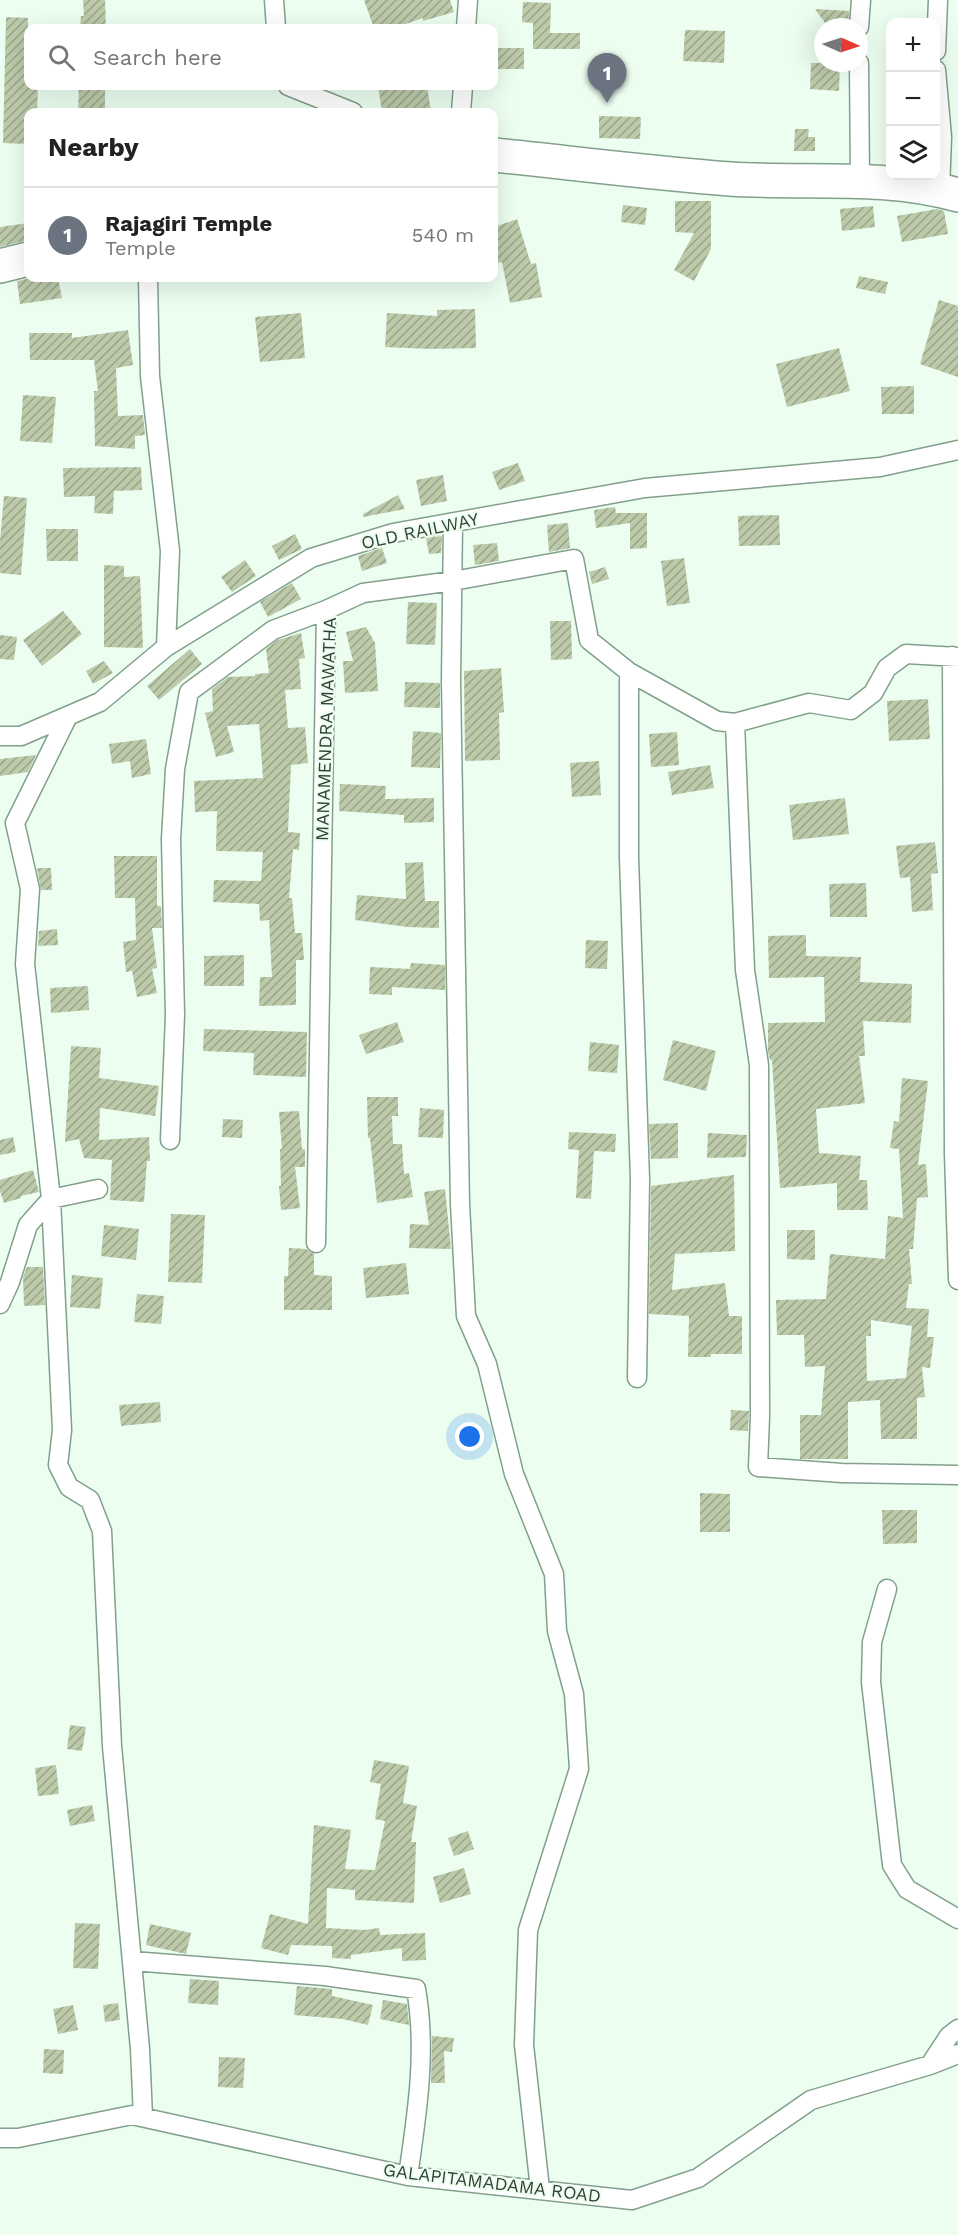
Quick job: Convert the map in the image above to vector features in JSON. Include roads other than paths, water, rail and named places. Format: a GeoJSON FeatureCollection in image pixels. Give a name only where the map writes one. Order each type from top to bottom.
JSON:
{"type":"FeatureCollection","features":[{"type":"Feature","properties":{"kind":"highway"},"geometry":{"type":"LineString","coordinates":[[498,155],[732,179],[860,181],[949,192]]}},
{"type":"Feature","properties":{"kind":"highway"},"geometry":{"type":"LineString","coordinates":[[0,266],[24,260]]}},
{"type":"Feature","properties":{"kind":"street"},"geometry":{"type":"LineString","coordinates":[[274,0],[276,24]]}},
{"type":"Feature","properties":{"kind":"street"},"geometry":{"type":"LineString","coordinates":[[466,24],[468,0]]}},
{"type":"Feature","properties":{"kind":"street"},"geometry":{"type":"LineString","coordinates":[[860,18],[861,0]]}},
{"type":"Feature","properties":{"kind":"street"},"geometry":{"type":"LineString","coordinates":[[937,18],[938,0]]}},
{"type":"Feature","properties":{"kind":"street"},"geometry":{"type":"LineString","coordinates":[[859,72],[860,181]]}},
{"type":"Feature","properties":{"kind":"street"},"geometry":{"type":"LineString","coordinates":[[936,72],[949,192]]}},
{"type":"Feature","properties":{"kind":"street"},"geometry":{"type":"LineString","coordinates":[[298,90],[343,108]]}},
{"type":"Feature","properties":{"kind":"street"},"geometry":{"type":"LineString","coordinates":[[461,108],[463,90]]}},
{"type":"Feature","properties":{"kind":"street"},"geometry":{"type":"LineString","coordinates":[[0,736],[21,736],[100,702],[166,646],[170,551],[150,376],[148,282]]}},
{"type":"Feature","properties":{"kind":"street","name":"OLD RAILWAY"},"geometry":{"type":"LineString","coordinates":[[166,646],[311,558],[393,533],[645,488],[880,467],[958,450]]}},
{"type":"Feature","properties":{"kind":"street"},"geometry":{"type":"LineString","coordinates":[[453,523],[451,681],[460,1204],[466,1316],[487,1364],[514,1474],[554,1574],[557,1631],[574,1694],[579,1769],[528,1930],[524,2045],[540,2189]]}},
{"type":"Feature","properties":{"kind":"street","name":"MANAMENDRA MAWATHA"},"geometry":{"type":"LineString","coordinates":[[316,1243],[326,610],[363,593],[453,581],[574,560],[589,640],[629,672],[717,721],[735,723]]}},
{"type":"Feature","properties":{"kind":"street"},"geometry":{"type":"LineString","coordinates":[[170,1140],[175,1015],[171,839],[175,770],[189,692],[273,630],[326,610]]}},
{"type":"Feature","properties":{"kind":"street"},"geometry":{"type":"LineString","coordinates":[[958,1280],[954,1154],[955,656],[906,654],[887,668],[873,693],[851,710],[809,703],[735,723],[745,970],[759,1065],[760,1416],[758,1467],[842,1473],[958,1475]]}},
{"type":"Feature","properties":{"kind":"street"},"geometry":{"type":"LineString","coordinates":[[629,672],[628,858],[640,1179],[637,1378]]}},
{"type":"Feature","properties":{"kind":"street"},"geometry":{"type":"LineString","coordinates":[[68,716],[15,823],[30,889],[25,964],[51,1199],[62,1430],[58,1464],[69,1487],[90,1500],[102,1531],[112,1746],[132,1961],[143,2117]]}},
{"type":"Feature","properties":{"kind":"street"},"geometry":{"type":"LineString","coordinates":[[0,1304],[10,1282],[28,1225],[51,1199],[98,1189]]}},
{"type":"Feature","properties":{"kind":"street"},"geometry":{"type":"LineString","coordinates":[[887,1589],[872,1642],[871,1682],[892,1865],[907,1888],[958,1919]]}},
{"type":"Feature","properties":{"kind":"street"},"geometry":{"type":"LineString","coordinates":[[132,1961],[325,1976],[416,1989],[421,2018],[419,2101],[408,2175]]}},
{"type":"Feature","properties":{"kind":"street"},"geometry":{"type":"LineString","coordinates":[[930,2065],[949,2036],[958,2029]]}},
{"type":"Feature","properties":{"kind":"street","name":"GALAPITAMADAMA ROAD"},"geometry":{"type":"LineString","coordinates":[[0,2138],[18,2138],[132,2115],[408,2175],[632,2200],[698,2178],[811,2100],[930,2065],[958,2054]]}},
{"type":"Feature","properties":{"kind":"place","name":"Rajagiri Temple"},"geometry":{"type":"Point","coordinates":[607,103]}}]}
